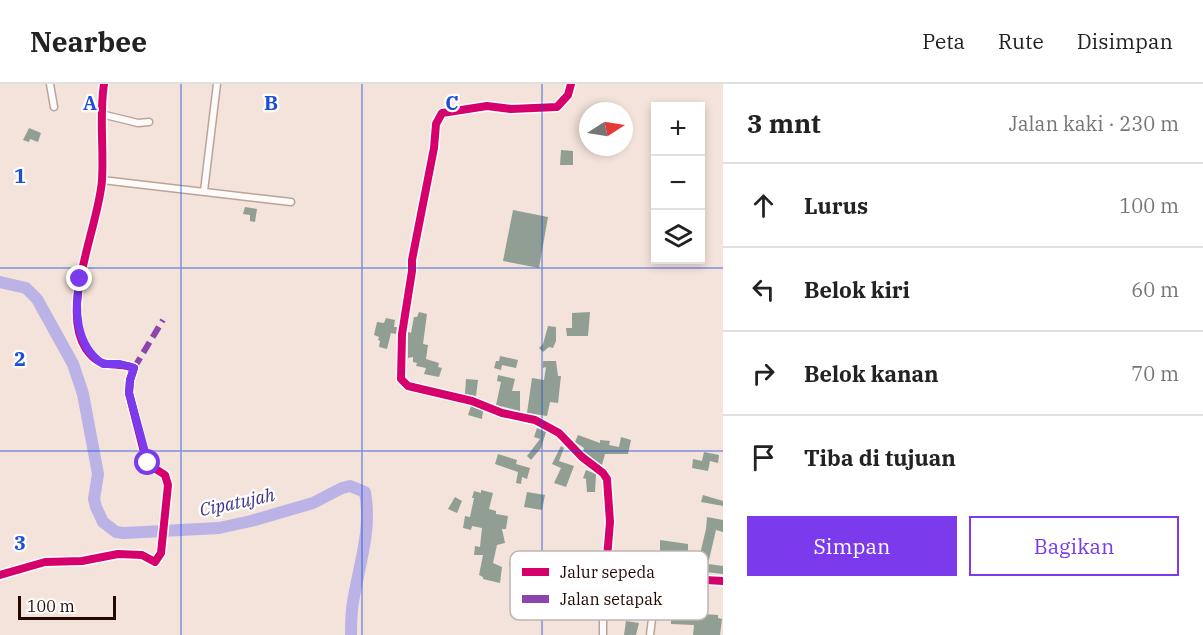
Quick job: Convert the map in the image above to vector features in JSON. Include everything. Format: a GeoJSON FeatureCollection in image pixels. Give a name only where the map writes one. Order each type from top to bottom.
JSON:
{"type":"FeatureCollection","features":[{"type":"Feature","properties":{"kind":"street"},"geometry":{"type":"LineString","coordinates":[[50,84],[54,107]]}},
{"type":"Feature","properties":{"kind":"street"},"geometry":{"type":"LineString","coordinates":[[0,575],[45,562],[82,561],[118,554],[142,555],[155,562],[160,553],[167,500],[166,477],[147,462],[131,403],[129,385],[134,368],[120,364],[105,365],[96,359],[84,344],[78,321],[78,286],[94,226],[102,180],[101,114],[104,84]]}},
{"type":"Feature","properties":{"kind":"street"},"geometry":{"type":"LineString","coordinates":[[204,192],[217,84]]}},
{"type":"Feature","properties":{"kind":"street"},"geometry":{"type":"LineString","coordinates":[[571,84],[568,95],[557,107],[487,106],[442,113],[436,124],[434,148],[412,260],[402,334],[400,376],[408,386],[472,400],[502,413],[535,420],[559,434],[607,479],[610,522],[607,551]]}},
{"type":"Feature","properties":{"kind":"street"},"geometry":{"type":"LineString","coordinates":[[101,114],[138,123],[149,122]]}},
{"type":"Feature","properties":{"kind":"street"},"geometry":{"type":"LineString","coordinates":[[102,180],[291,202]]}},
{"type":"Feature","properties":{"kind":"street"},"geometry":{"type":"LineString","coordinates":[[708,581],[723,581]]}},
{"type":"Feature","properties":{"kind":"street"},"geometry":{"type":"LineString","coordinates":[[650,635],[652,620]]}},
{"type":"Feature","properties":{"kind":"building"},"geometry":{"type":"Polygon","coordinates":[[[29,128],[41,133],[38,142],[30,139],[29,142],[23,140],[29,128]]]}},
{"type":"Feature","properties":{"kind":"building"},"geometry":{"type":"Polygon","coordinates":[[[561,150],[573,151],[573,165],[560,165],[561,150]]]}},
{"type":"Feature","properties":{"kind":"building"},"geometry":{"type":"Polygon","coordinates":[[[245,207],[257,209],[255,222],[250,221],[250,215],[243,214],[245,207]]]}},
{"type":"Feature","properties":{"kind":"building"},"geometry":{"type":"Polygon","coordinates":[[[513,210],[548,217],[539,268],[503,261],[513,210]]]}},
{"type":"Feature","properties":{"kind":"building"},"geometry":{"type":"Polygon","coordinates":[[[419,312],[427,314],[423,344],[428,345],[426,359],[439,363],[438,367],[442,368],[439,377],[424,374],[426,368],[416,366],[417,363],[413,362],[413,357],[408,358],[408,332],[411,333],[414,317],[417,317],[419,312]]]}},
{"type":"Feature","properties":{"kind":"building"},"geometry":{"type":"Polygon","coordinates":[[[590,312],[588,336],[567,336],[566,328],[572,328],[572,313],[590,312]]]}},
{"type":"Feature","properties":{"kind":"building"},"geometry":{"type":"Polygon","coordinates":[[[386,318],[395,320],[394,327],[397,327],[396,334],[391,333],[387,349],[379,347],[379,337],[374,335],[377,322],[384,323],[386,318]]]}},
{"type":"Feature","properties":{"kind":"building"},"geometry":{"type":"Polygon","coordinates":[[[548,326],[556,327],[556,341],[553,348],[549,347],[543,352],[539,348],[543,344],[548,326]]]}},
{"type":"Feature","properties":{"kind":"building"},"geometry":{"type":"Polygon","coordinates":[[[500,356],[518,360],[516,368],[502,365],[501,370],[494,368],[500,356]]]}},
{"type":"Feature","properties":{"kind":"building"},"geometry":{"type":"Polygon","coordinates":[[[543,361],[556,361],[558,376],[561,376],[558,403],[550,402],[547,416],[527,413],[532,378],[544,380],[546,367],[543,368],[543,361]]]}},
{"type":"Feature","properties":{"kind":"building"},"geometry":{"type":"Polygon","coordinates":[[[498,375],[515,379],[512,391],[520,391],[520,411],[496,405],[501,382],[497,381],[498,375]]]}},
{"type":"Feature","properties":{"kind":"building"},"geometry":{"type":"Polygon","coordinates":[[[466,379],[478,380],[476,396],[465,394],[466,379]]]}},
{"type":"Feature","properties":{"kind":"building"},"geometry":{"type":"Polygon","coordinates":[[[471,406],[483,411],[482,419],[468,415],[471,406]]]}},
{"type":"Feature","properties":{"kind":"building"},"geometry":{"type":"Polygon","coordinates":[[[537,428],[546,432],[541,448],[531,460],[527,456],[540,439],[534,437],[537,428]]]}},
{"type":"Feature","properties":{"kind":"building"},"geometry":{"type":"Polygon","coordinates":[[[578,435],[600,443],[600,440],[610,441],[609,445],[619,447],[621,437],[631,440],[628,454],[605,454],[602,465],[575,442],[578,435]]]}},
{"type":"Feature","properties":{"kind":"building"},"geometry":{"type":"Polygon","coordinates":[[[561,446],[564,448],[559,461],[574,466],[566,487],[554,483],[561,468],[552,464],[561,446]]]}},
{"type":"Feature","properties":{"kind":"building"},"geometry":{"type":"Polygon","coordinates":[[[704,452],[719,455],[718,463],[710,461],[708,471],[692,468],[693,459],[702,461],[704,452]]]}},
{"type":"Feature","properties":{"kind":"building"},"geometry":{"type":"Polygon","coordinates":[[[498,454],[517,460],[516,464],[530,468],[527,479],[522,477],[521,484],[516,483],[518,472],[495,464],[498,454]]]}},
{"type":"Feature","properties":{"kind":"building"},"geometry":{"type":"Polygon","coordinates":[[[586,470],[596,474],[595,492],[587,492],[586,479],[583,478],[586,470]]]}},
{"type":"Feature","properties":{"kind":"building"},"geometry":{"type":"Polygon","coordinates":[[[481,490],[493,493],[489,509],[496,511],[496,514],[508,516],[506,529],[502,529],[505,543],[497,545],[493,563],[502,567],[500,583],[483,579],[479,575],[483,555],[474,555],[475,546],[480,547],[482,528],[472,526],[471,530],[463,528],[465,516],[470,517],[474,491],[481,493],[481,490]]]}},
{"type":"Feature","properties":{"kind":"building"},"geometry":{"type":"Polygon","coordinates":[[[527,492],[545,495],[542,510],[524,507],[527,492]]]}},
{"type":"Feature","properties":{"kind":"building"},"geometry":{"type":"Polygon","coordinates":[[[703,495],[723,501],[723,506],[701,502],[703,495]]]}},
{"type":"Feature","properties":{"kind":"building"},"geometry":{"type":"Polygon","coordinates":[[[455,497],[462,501],[457,513],[448,509],[455,497]]]}},
{"type":"Feature","properties":{"kind":"building"},"geometry":{"type":"Polygon","coordinates":[[[707,517],[723,520],[723,532],[716,530],[708,564],[708,551],[701,551],[707,517]]]}},
{"type":"Feature","properties":{"kind":"building"},"geometry":{"type":"Polygon","coordinates":[[[660,540],[688,544],[688,551],[660,551],[660,540]]]}},
{"type":"Feature","properties":{"kind":"building"},"geometry":{"type":"Polygon","coordinates":[[[708,564],[723,566],[723,574],[708,572],[708,564]]]}},
{"type":"Feature","properties":{"kind":"building"},"geometry":{"type":"Polygon","coordinates":[[[708,614],[718,615],[718,618],[722,619],[720,635],[693,635],[694,625],[671,624],[671,620],[708,620],[708,614]]]}},
{"type":"Feature","properties":{"kind":"building"},"geometry":{"type":"Polygon","coordinates":[[[626,621],[639,623],[636,635],[624,635],[626,621]]]}},
{"type":"Feature","properties":{"kind":"waterway","name":"Cipatujah"},"geometry":{"type":"LineString","coordinates":[[0,282],[26,288],[37,299],[73,364],[83,394],[98,474],[94,499],[96,507],[103,522],[116,532],[219,528],[313,503],[350,486],[365,492],[366,534],[352,606],[351,635]]}},
{"type":"Feature","properties":{"kind":"marked path"},"geometry":{"type":"LineString","coordinates":[[134,368],[163,320]]}},
{"type":"Feature","properties":{"kind":"cycle path"},"geometry":{"type":"LineString","coordinates":[[0,575],[45,562],[82,561],[118,554],[142,555],[155,562],[161,553],[168,485],[165,475],[148,464],[146,460],[129,393],[134,368],[97,361],[86,349],[79,332],[78,290],[102,180],[104,84]]}},
{"type":"Feature","properties":{"kind":"cycle path"},"geometry":{"type":"LineString","coordinates":[[571,84],[568,95],[557,107],[511,109],[487,106],[442,113],[436,124],[434,148],[412,260],[402,334],[401,379],[408,386],[472,401],[502,413],[535,420],[559,433],[607,479],[610,522],[608,551]]}},
{"type":"Feature","properties":{"kind":"cycle path"},"geometry":{"type":"LineString","coordinates":[[708,580],[723,581]]}},
{"type":"Feature","properties":{"kind":"route"},"geometry":{"type":"LineString","coordinates":[[80,279],[77,303],[78,321],[85,347],[103,364],[120,364],[134,368],[129,393],[148,463]]}}]}
